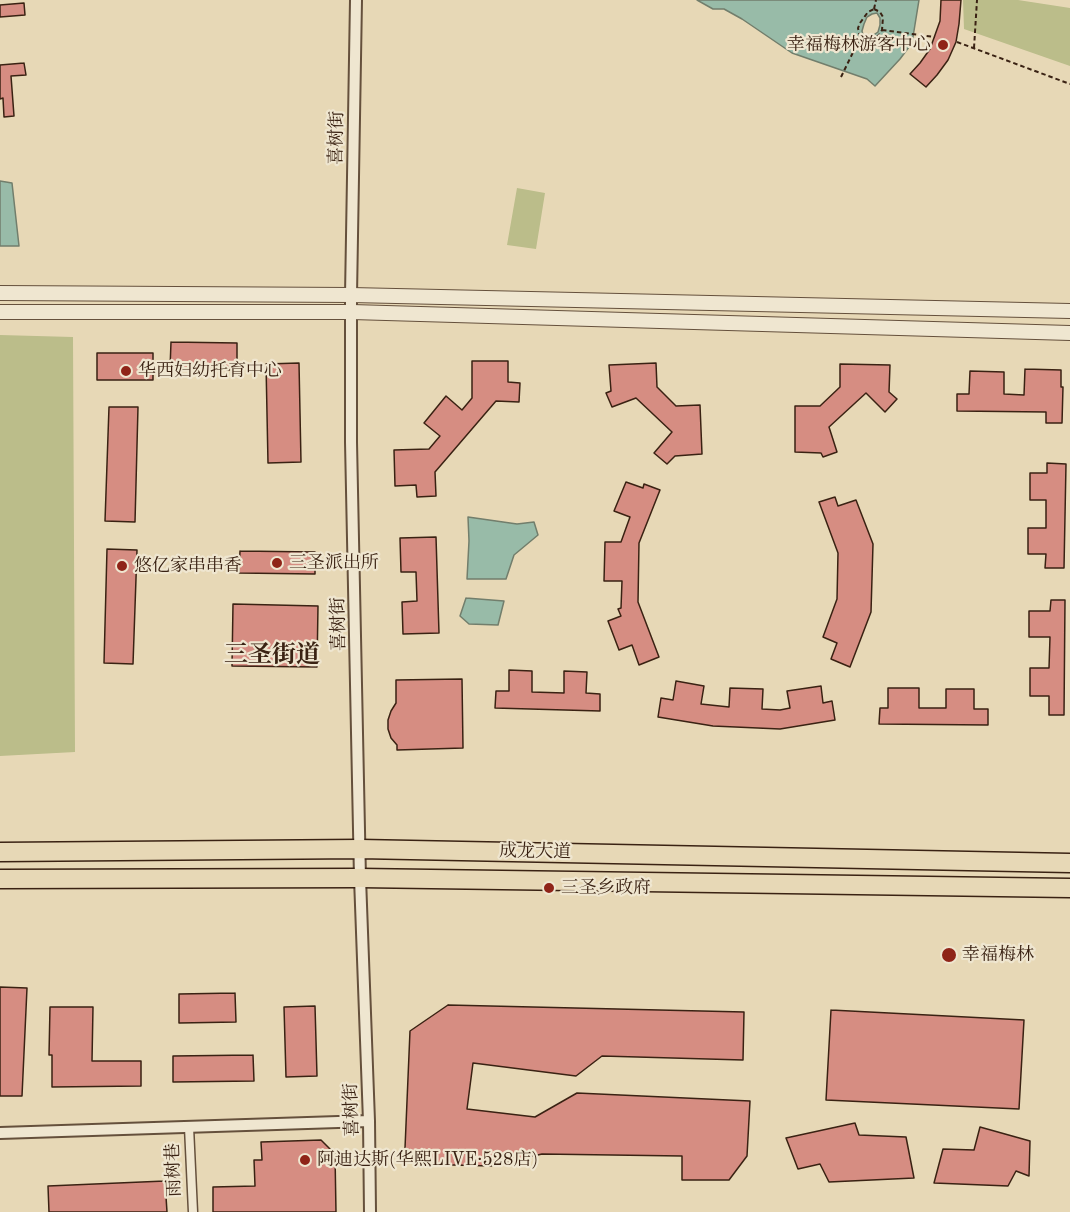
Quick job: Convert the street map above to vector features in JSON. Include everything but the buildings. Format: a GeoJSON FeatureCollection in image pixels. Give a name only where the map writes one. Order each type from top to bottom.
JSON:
{"type":"FeatureCollection","features":[{"type":"Feature","properties":{"kind":"highway","name":"成龙大道"},"geometry":{"type":"LineString","coordinates":[[0,852],[360,849],[1070,862]]}},
{"type":"Feature","properties":{"kind":"highway","name":"成龙大道"},"geometry":{"type":"LineString","coordinates":[[0,879],[360,878],[1070,888]]}},
{"type":"Feature","properties":{"kind":"street","name":"喜树街"},"geometry":{"type":"LineString","coordinates":[[356,0],[351,442],[370,1212]]}},
{"type":"Feature","properties":{"kind":"street"},"geometry":{"type":"LineString","coordinates":[[0,292],[351,295],[1070,311]]}},
{"type":"Feature","properties":{"kind":"street"},"geometry":{"type":"LineString","coordinates":[[0,312],[352,312],[1070,333]]}},
{"type":"Feature","properties":{"kind":"street"},"geometry":{"type":"LineString","coordinates":[[0,1133],[369,1121]]}},
{"type":"Feature","properties":{"kind":"street","name":"雨树巷"},"geometry":{"type":"LineString","coordinates":[[189,1127],[193,1212]]}},
{"type":"Feature","properties":{"kind":"path"},"geometry":{"type":"LineString","coordinates":[[840,77],[860,38],[858,28],[860,23],[864,16],[874,9],[876,0]]}},
{"type":"Feature","properties":{"kind":"path"},"geometry":{"type":"LineString","coordinates":[[974,49],[977,0]]}},
{"type":"Feature","properties":{"kind":"path"},"geometry":{"type":"LineString","coordinates":[[860,38],[870,40],[882,30],[884,17],[874,9]]}},
{"type":"Feature","properties":{"kind":"path"},"geometry":{"type":"LineString","coordinates":[[882,30],[936,37]]}},
{"type":"Feature","properties":{"kind":"path"},"geometry":{"type":"LineString","coordinates":[[957,42],[1070,84]]}},
{"type":"Feature","properties":{"kind":"shaded area"},"geometry":{"type":"Polygon","coordinates":[[[697,0],[919,0],[912,43],[875,86],[867,79],[792,53],[742,19],[724,9],[713,9],[697,0]],[[877,13],[867,17],[862,31],[866,37],[878,32],[880,18],[877,13]]]}},
{"type":"Feature","properties":{"kind":"shaded area"},"geometry":{"type":"Polygon","coordinates":[[[963,0],[1018,0],[1070,8],[1070,66],[964,29],[963,0]]]}},
{"type":"Feature","properties":{"kind":"shaded area"},"geometry":{"type":"Polygon","coordinates":[[[0,181],[12,183],[19,246],[0,246],[0,181]]]}},
{"type":"Feature","properties":{"kind":"shaded area"},"geometry":{"type":"Polygon","coordinates":[[[517,188],[545,193],[536,249],[507,245],[517,188]]]}},
{"type":"Feature","properties":{"kind":"shaded area"},"geometry":{"type":"Polygon","coordinates":[[[0,335],[73,337],[75,752],[0,756],[0,335]]]}},
{"type":"Feature","properties":{"kind":"shaded area"},"geometry":{"type":"Polygon","coordinates":[[[468,517],[517,524],[534,522],[538,535],[514,555],[506,579],[467,579],[468,517]]]}},
{"type":"Feature","properties":{"kind":"shaded area"},"geometry":{"type":"Polygon","coordinates":[[[466,598],[504,601],[498,625],[469,624],[460,616],[466,598]]]}},
{"type":"Feature","properties":{"kind":"place","name":"幸福梅林游客中心"},"geometry":{"type":"Point","coordinates":[943,45]}},
{"type":"Feature","properties":{"kind":"place","name":"华西妇幼托育中心"},"geometry":{"type":"Point","coordinates":[126,371]}},
{"type":"Feature","properties":{"kind":"place","name":"三圣派出所"},"geometry":{"type":"Point","coordinates":[277,563]}},
{"type":"Feature","properties":{"kind":"place","name":"悠亿家串串香"},"geometry":{"type":"Point","coordinates":[122,566]}},
{"type":"Feature","properties":{"kind":"place","name":"三圣乡政府"},"geometry":{"type":"Point","coordinates":[549,888]}},
{"type":"Feature","properties":{"kind":"place","name":"幸福梅林"},"geometry":{"type":"Point","coordinates":[949,955]}},
{"type":"Feature","properties":{"kind":"place","name":"阿迪达斯(华熙LIVE·528店)"},"geometry":{"type":"Point","coordinates":[305,1160]}},
{"type":"Feature","properties":{"kind":"district","name":"三圣街道"},"geometry":{"type":"Point","coordinates":[272,656]}}]}
